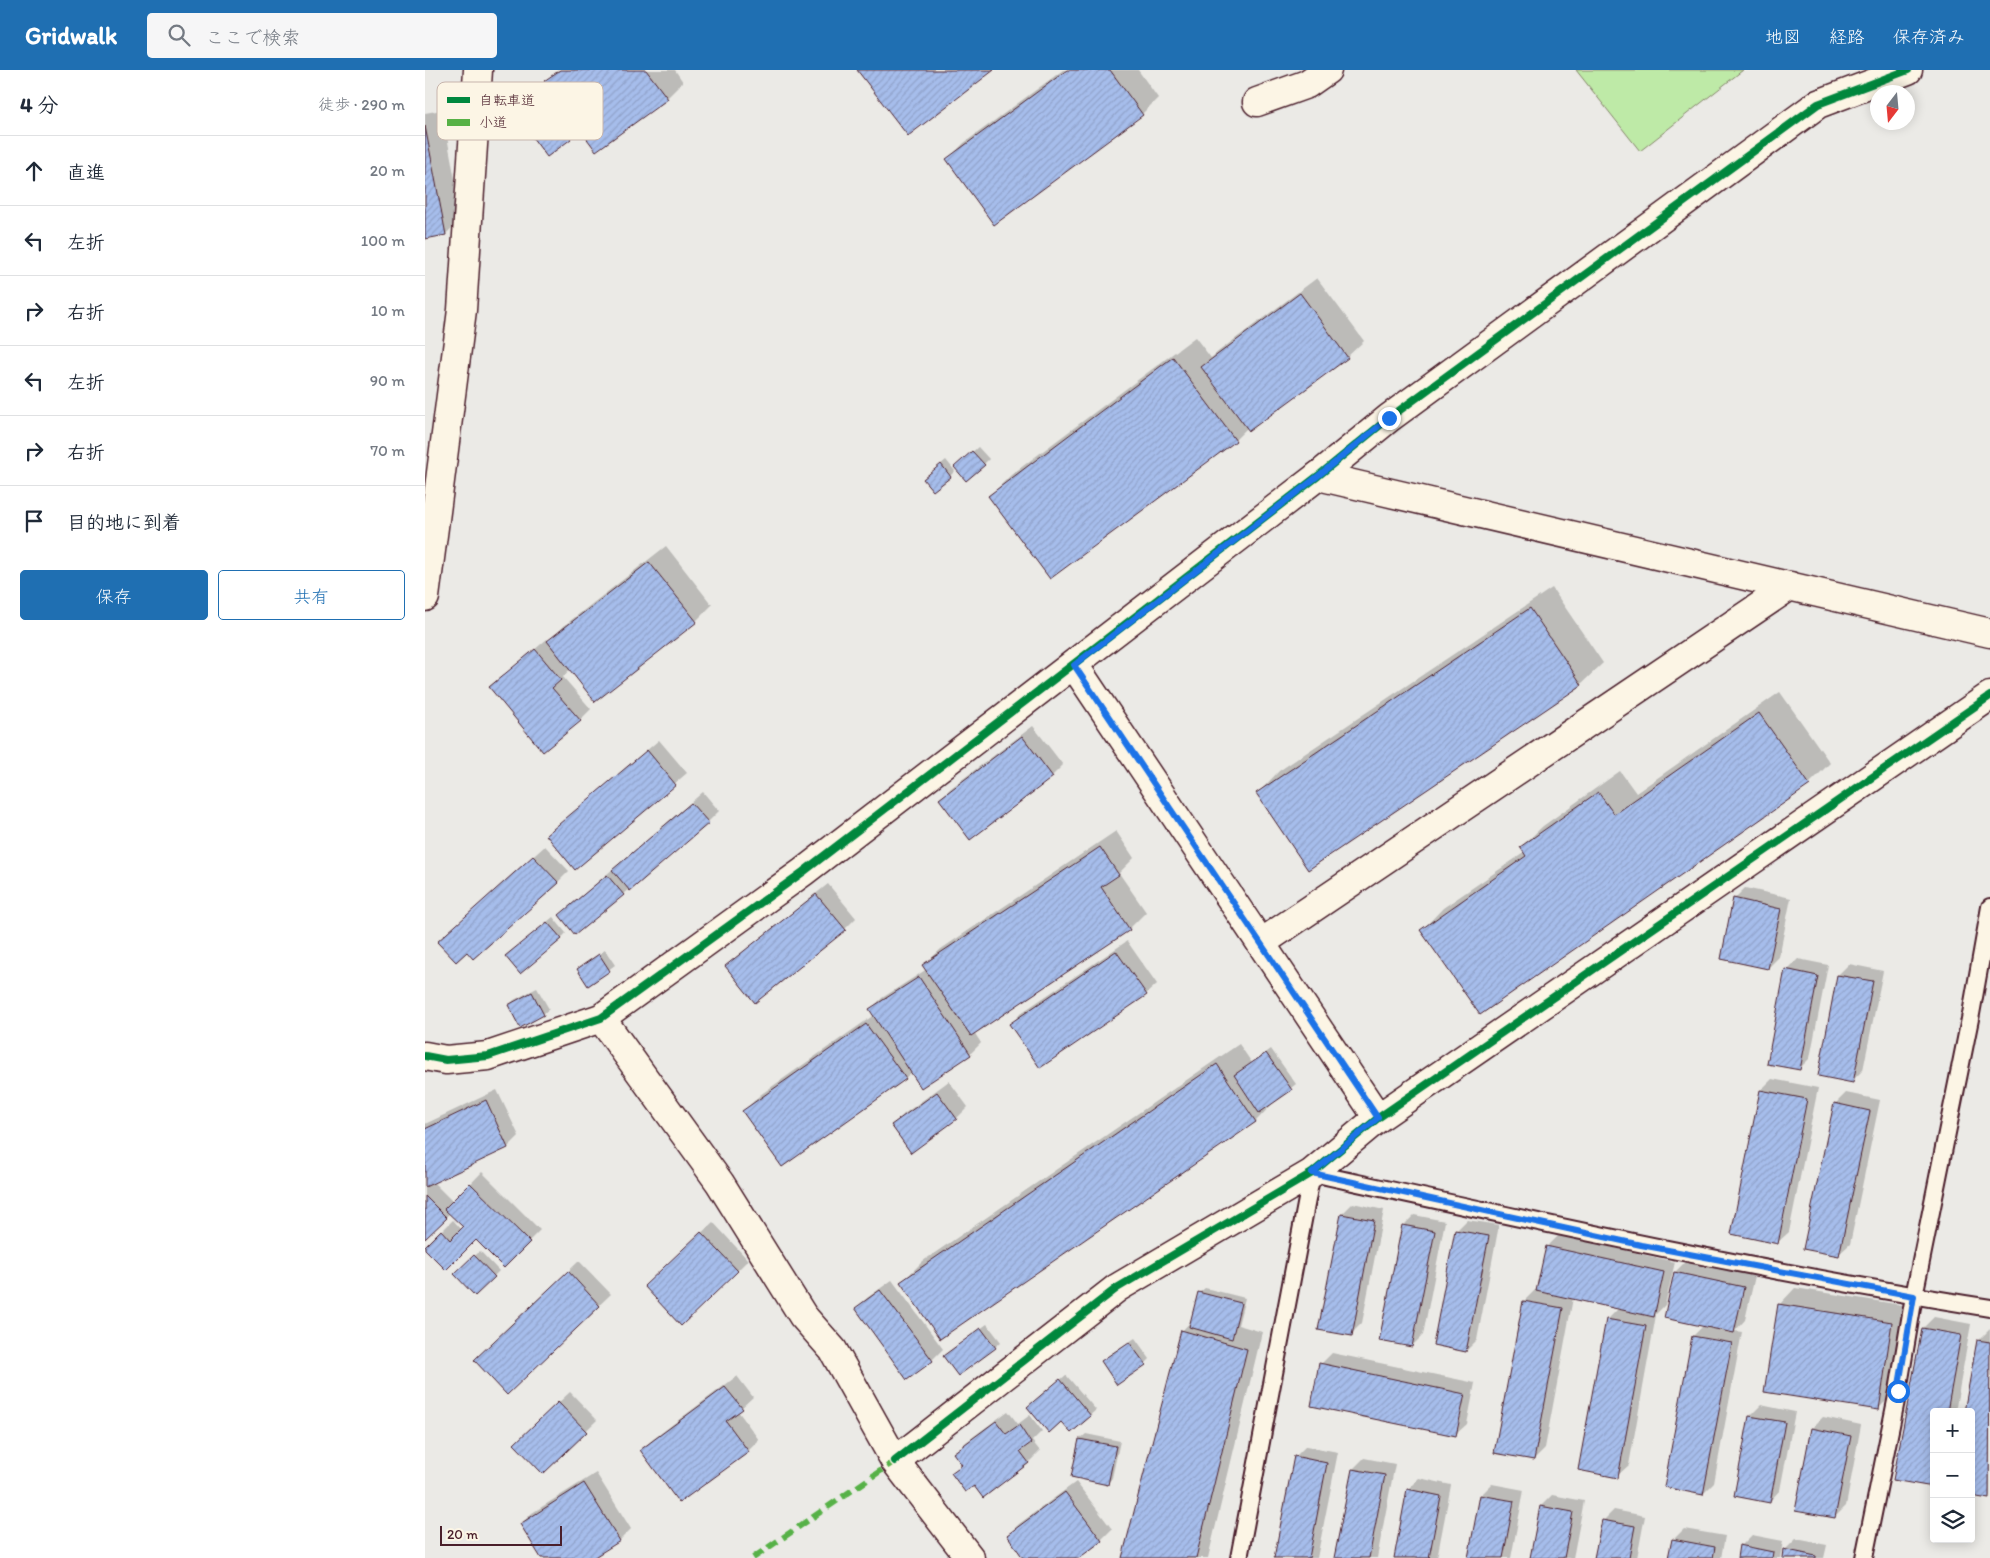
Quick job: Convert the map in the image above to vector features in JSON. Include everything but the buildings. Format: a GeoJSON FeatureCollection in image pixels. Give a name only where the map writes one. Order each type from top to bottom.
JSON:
{"type":"FeatureCollection","features":[{"type":"Feature","properties":{"kind":"street"},"geometry":{"type":"LineString","coordinates":[[1257,102],[1307,84],[1327,70]]}},
{"type":"Feature","properties":{"kind":"street"},"geometry":{"type":"LineString","coordinates":[[425,1056],[446,1060],[489,1056],[601,1018],[803,872],[1318,476],[1389,418],[1818,104],[1907,70]]}},
{"type":"Feature","properties":{"kind":"street"},"geometry":{"type":"LineString","coordinates":[[425,597],[462,310],[473,140]]}},
{"type":"Feature","properties":{"kind":"street"},"geometry":{"type":"LineString","coordinates":[[1318,476],[1990,632]]}},
{"type":"Feature","properties":{"kind":"street"},"geometry":{"type":"LineString","coordinates":[[1261,942],[1790,586]]}},
{"type":"Feature","properties":{"kind":"street"},"geometry":{"type":"LineString","coordinates":[[1074,665],[1378,1118]]}},
{"type":"Feature","properties":{"kind":"street"},"geometry":{"type":"LineString","coordinates":[[895,1461],[1117,1288],[1312,1173],[1378,1118],[1990,696]]}},
{"type":"Feature","properties":{"kind":"street"},"geometry":{"type":"LineString","coordinates":[[601,1018],[720,1183],[803,1316],[833,1350],[895,1461],[970,1558]]}},
{"type":"Feature","properties":{"kind":"lane"},"geometry":{"type":"LineString","coordinates":[[1864,1558],[1898,1391],[1914,1296],[1990,907]]}},
{"type":"Feature","properties":{"kind":"lane"},"geometry":{"type":"LineString","coordinates":[[1239,1558],[1312,1173],[1641,1245],[1914,1296],[1990,1308]]}},
{"type":"Feature","properties":{"kind":"green space"},"geometry":{"type":"Polygon","coordinates":[[[1576,70],[1743,70],[1640,151],[1576,70]]]}},
{"type":"Feature","properties":{"kind":"marked path"},"geometry":{"type":"LineString","coordinates":[[753,1558],[895,1461]]}},
{"type":"Feature","properties":{"kind":"cycle path"},"geometry":{"type":"LineString","coordinates":[[425,1056],[446,1060],[488,1056],[601,1018],[803,872],[1318,476],[1389,418],[1818,104],[1908,70]]}},
{"type":"Feature","properties":{"kind":"cycle path"},"geometry":{"type":"LineString","coordinates":[[895,1461],[1117,1288],[1312,1173],[1378,1118],[1990,696]]}},
{"type":"Feature","properties":{"kind":"route"},"geometry":{"type":"LineString","coordinates":[[1389,418],[1318,476],[1074,665],[1378,1118],[1312,1173],[1641,1245],[1914,1296],[1898,1391]]}}]}
